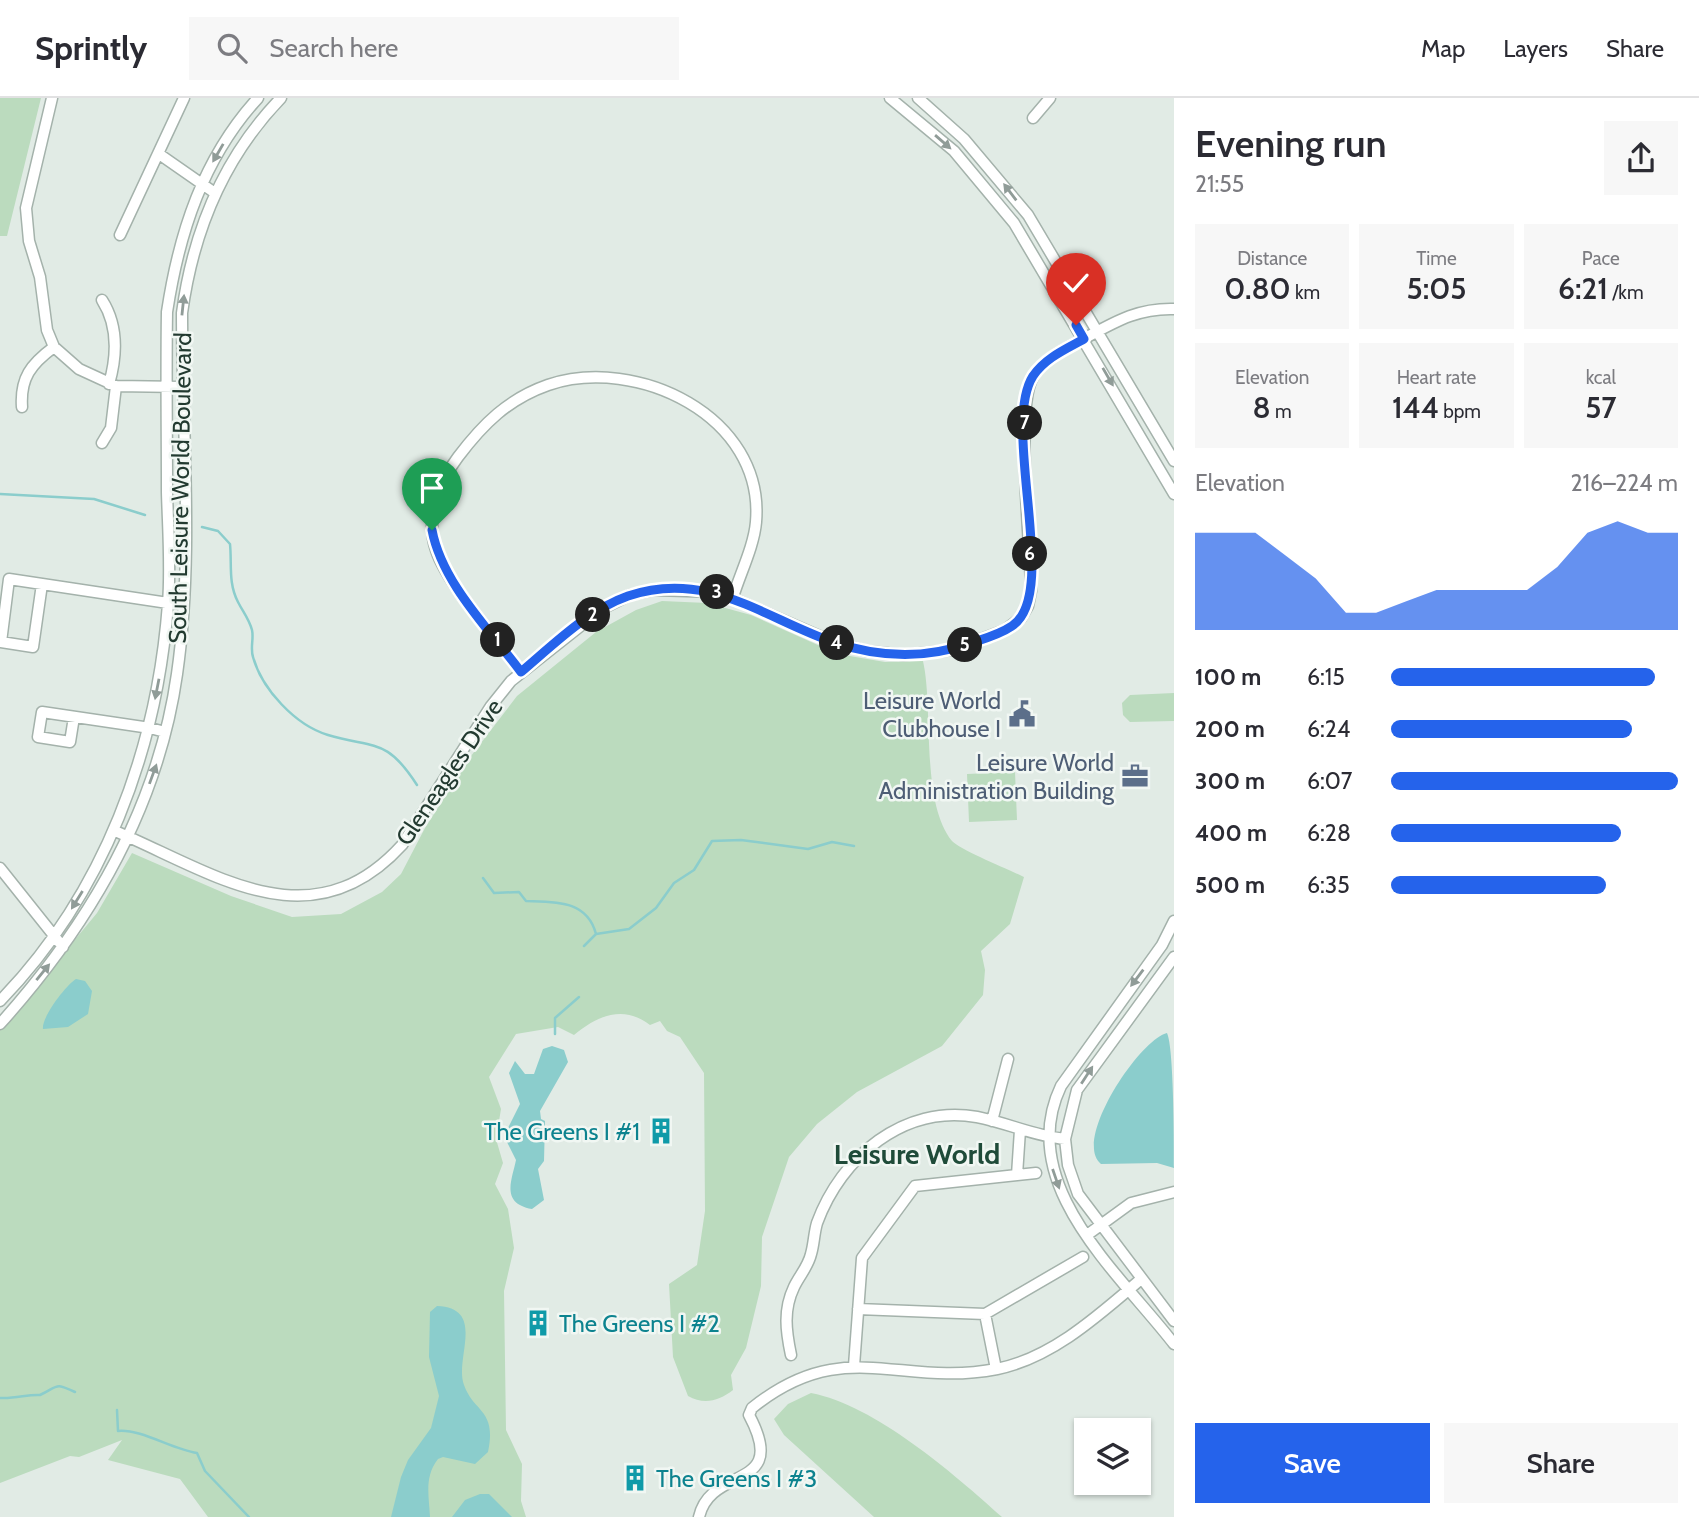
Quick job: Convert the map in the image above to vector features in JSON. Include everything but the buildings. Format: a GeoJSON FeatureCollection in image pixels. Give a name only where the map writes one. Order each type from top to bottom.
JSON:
{"type":"FeatureCollection","features":[{"type":"Feature","properties":{"kind":"street"},"geometry":{"type":"LineString","coordinates":[[52,98],[26,208],[26,223],[40,277],[47,330],[54,347],[79,369],[112,385],[182,387]]}},
{"type":"Feature","properties":{"kind":"street"},"geometry":{"type":"LineString","coordinates":[[120,235],[184,98]]}},
{"type":"Feature","properties":{"kind":"street","name":"South Leisure World Boulevard"},"geometry":{"type":"LineString","coordinates":[[0,1001],[52,937],[84,888],[115,831],[150,728],[160,674],[168,603],[167,312],[173,272],[184,228],[202,184],[222,146],[258,98]]}},
{"type":"Feature","properties":{"kind":"street","name":"South Leisure World Boulevard"},"geometry":{"type":"LineString","coordinates":[[0,1024],[63,947],[96,899],[128,836],[165,732],[177,674],[183,604],[182,313],[187,274],[215,192],[248,138],[281,98]]}},
{"type":"Feature","properties":{"kind":"street"},"geometry":{"type":"LineString","coordinates":[[918,98],[964,139],[1005,185],[1055,257],[1171,448],[1174,461]]}},
{"type":"Feature","properties":{"kind":"street"},"geometry":{"type":"LineString","coordinates":[[1033,118],[1050,98]]}},
{"type":"Feature","properties":{"kind":"street"},"geometry":{"type":"LineString","coordinates":[[893,99],[954,151],[1014,223],[1174,494]]}},
{"type":"Feature","properties":{"kind":"street"},"geometry":{"type":"LineString","coordinates":[[159,154],[215,192]]}},
{"type":"Feature","properties":{"kind":"street"},"geometry":{"type":"LineString","coordinates":[[102,300],[109,312],[114,331],[111,428],[102,443]]}},
{"type":"Feature","properties":{"kind":"street","name":"Gleneagles Drive"},"geometry":{"type":"LineString","coordinates":[[115,831],[269,895],[308,896],[329,893],[354,884],[388,861],[402,845],[491,706],[521,672],[602,609],[630,595],[654,590],[689,589],[733,597],[833,642],[885,654],[952,650],[1012,626],[1028,606],[1031,591],[1024,408],[1027,391],[1041,365],[1098,331],[1144,310],[1174,309]]}},
{"type":"Feature","properties":{"kind":"street"},"geometry":{"type":"LineString","coordinates":[[22,407],[21,387],[26,373],[54,347]]}},
{"type":"Feature","properties":{"kind":"street"},"geometry":{"type":"LineString","coordinates":[[521,672],[446,570],[436,550],[433,515],[439,488],[475,435],[494,415],[517,398],[548,385],[601,377],[637,381],[688,402],[712,418],[734,441],[752,482],[757,521],[733,597]]}},
{"type":"Feature","properties":{"kind":"street"},"geometry":{"type":"LineString","coordinates":[[1154,458],[1171,448]]}},
{"type":"Feature","properties":{"kind":"street"},"geometry":{"type":"LineString","coordinates":[[43,584],[33,647],[1,642],[9,579],[183,604]]}},
{"type":"Feature","properties":{"kind":"street"},"geometry":{"type":"LineString","coordinates":[[74,717],[165,732]]}},
{"type":"Feature","properties":{"kind":"street"},"geometry":{"type":"LineString","coordinates":[[0,868],[52,937],[63,947]]}},
{"type":"Feature","properties":{"kind":"street"},"geometry":{"type":"LineString","coordinates":[[1174,921],[1162,945],[1061,1086],[1054,1103],[1049,1138],[1055,1177],[1074,1217],[1174,1344]]}},
{"type":"Feature","properties":{"kind":"street"},"geometry":{"type":"LineString","coordinates":[[1174,957],[1077,1090],[1065,1139],[1072,1182],[1140,1280],[1174,1321]]}},
{"type":"Feature","properties":{"kind":"street"},"geometry":{"type":"LineString","coordinates":[[992,1121],[1008,1059]]}},
{"type":"Feature","properties":{"kind":"street"},"geometry":{"type":"LineString","coordinates":[[791,1355],[786,1325],[788,1305],[808,1265],[819,1219],[846,1171],[873,1143],[908,1125],[947,1115],[992,1121],[1049,1138],[1065,1139]]}},
{"type":"Feature","properties":{"kind":"street"},"geometry":{"type":"LineString","coordinates":[[1017,1175],[1020,1130]]}},
{"type":"Feature","properties":{"kind":"street"},"geometry":{"type":"LineString","coordinates":[[854,1366],[862,1258],[915,1186],[1036,1172]]}},
{"type":"Feature","properties":{"kind":"street"},"geometry":{"type":"LineString","coordinates":[[1087,1235],[1131,1203],[1174,1192]]}},
{"type":"Feature","properties":{"kind":"street"},"geometry":{"type":"LineString","coordinates":[[858,1309],[985,1314],[1083,1257]]}},
{"type":"Feature","properties":{"kind":"street"},"geometry":{"type":"LineString","coordinates":[[699,1517],[709,1496],[749,1473],[760,1461],[761,1440],[749,1415],[752,1408],[806,1375],[854,1366],[947,1373],[996,1369],[1048,1350],[1140,1280]]}},
{"type":"Feature","properties":{"kind":"street"},"geometry":{"type":"LineString","coordinates":[[985,1314],[996,1369]]}},
{"type":"Feature","properties":{"kind":"green space"},"geometry":{"type":"Polygon","coordinates":[[[0,98],[41,98],[7,236],[0,236],[0,98]]]}},
{"type":"Feature","properties":{"kind":"green space"},"geometry":{"type":"Polygon","coordinates":[[[662,601],[707,603],[751,615],[838,654],[885,662],[923,661],[932,779],[942,824],[957,845],[1024,877],[1010,924],[981,951],[985,970],[983,995],[942,1046],[857,1092],[817,1124],[789,1157],[762,1237],[761,1286],[746,1348],[731,1375],[733,1390],[711,1400],[688,1396],[673,1357],[669,1284],[697,1265],[705,1211],[704,1073],[680,1037],[667,1031],[660,1021],[650,1025],[631,1015],[611,1015],[592,1022],[574,1035],[558,1027],[516,1034],[489,1077],[501,1109],[496,1139],[503,1163],[495,1184],[508,1209],[514,1248],[504,1291],[506,1430],[522,1464],[521,1501],[526,1517],[208,1517],[180,1479],[108,1460],[122,1440],[79,1457],[70,1456],[0,1483],[0,1030],[97,913],[132,853],[231,896],[292,917],[341,914],[382,892],[401,874],[425,828],[471,756],[517,696],[596,632],[636,610],[662,601]]]}},
{"type":"Feature","properties":{"kind":"green space"},"geometry":{"type":"Polygon","coordinates":[[[1174,693],[1174,721],[1130,722],[1123,715],[1122,703],[1130,695],[1174,693]]]}},
{"type":"Feature","properties":{"kind":"green space"},"geometry":{"type":"Polygon","coordinates":[[[1015,772],[1017,820],[969,822],[967,774],[1015,772]]]}},
{"type":"Feature","properties":{"kind":"green space"},"geometry":{"type":"Polygon","coordinates":[[[811,1393],[836,1400],[887,1426],[937,1462],[1002,1517],[874,1517],[784,1435],[774,1419],[788,1404],[811,1393]]]}},
{"type":"Feature","properties":{"kind":"water"},"geometry":{"type":"Polygon","coordinates":[[[76,979],[85,981],[92,991],[88,1014],[68,1027],[43,1029],[46,1017],[55,1002],[76,979]]]}},
{"type":"Feature","properties":{"kind":"water"},"geometry":{"type":"Polygon","coordinates":[[[1167,1033],[1172,1076],[1174,1168],[1157,1163],[1101,1164],[1094,1152],[1095,1135],[1102,1114],[1126,1071],[1155,1040],[1167,1033]]]}},
{"type":"Feature","properties":{"kind":"water"},"geometry":{"type":"Polygon","coordinates":[[[552,1046],[564,1050],[568,1062],[540,1111],[541,1119],[545,1121],[544,1161],[538,1169],[544,1200],[532,1209],[515,1202],[510,1190],[516,1160],[504,1136],[520,1104],[509,1073],[515,1061],[525,1074],[534,1074],[543,1049],[552,1046]]]}},
{"type":"Feature","properties":{"kind":"water"},"geometry":{"type":"Polygon","coordinates":[[[437,1306],[452,1309],[461,1316],[465,1325],[462,1374],[468,1394],[487,1419],[490,1438],[488,1452],[475,1464],[443,1457],[438,1459],[429,1480],[430,1517],[391,1517],[401,1477],[408,1460],[431,1428],[439,1396],[429,1357],[430,1312],[437,1306]]]}},
{"type":"Feature","properties":{"kind":"water"},"geometry":{"type":"Polygon","coordinates":[[[480,1494],[489,1494],[512,1517],[452,1517],[465,1500],[480,1494]]]}},
{"type":"Feature","properties":{"kind":"waterway"},"geometry":{"type":"LineString","coordinates":[[0,494],[94,499],[145,515]]}},
{"type":"Feature","properties":{"kind":"waterway"},"geometry":{"type":"LineString","coordinates":[[202,527],[218,531],[230,544],[233,588],[252,630],[252,654],[257,669],[272,693],[292,714],[316,730],[388,752],[397,759],[417,785]]}},
{"type":"Feature","properties":{"kind":"waterway"},"geometry":{"type":"LineString","coordinates":[[483,878],[494,893],[519,892],[526,901],[559,903],[578,909],[592,923],[596,934],[629,929],[656,908],[674,883],[694,870],[712,841],[741,840],[808,849],[832,842],[854,846]]}},
{"type":"Feature","properties":{"kind":"waterway"},"geometry":{"type":"LineString","coordinates":[[584,946],[596,934]]}},
{"type":"Feature","properties":{"kind":"waterway"},"geometry":{"type":"LineString","coordinates":[[555,1034],[555,1018],[579,997]]}},
{"type":"Feature","properties":{"kind":"waterway"},"geometry":{"type":"LineString","coordinates":[[0,1398],[40,1395],[57,1386],[75,1392]]}},
{"type":"Feature","properties":{"kind":"waterway"},"geometry":{"type":"LineString","coordinates":[[117,1410],[118,1431],[137,1433],[197,1453],[205,1471],[249,1517]]}},
{"type":"Feature","properties":{"kind":"place","name":"Leisure World Clubhouse I"},"geometry":{"type":"Point","coordinates":[1022,714]}},
{"type":"Feature","properties":{"kind":"place","name":"Leisure World Administration Building"},"geometry":{"type":"Point","coordinates":[1135,776]}},
{"type":"Feature","properties":{"kind":"place","name":"The Greens I #1"},"geometry":{"type":"Point","coordinates":[661,1131]}},
{"type":"Feature","properties":{"kind":"place","name":"The Greens I #2"},"geometry":{"type":"Point","coordinates":[538,1323]}},
{"type":"Feature","properties":{"kind":"place","name":"The Greens I #3"},"geometry":{"type":"Point","coordinates":[635,1478]}},
{"type":"Feature","properties":{"kind":"district","name":"Leisure World"},"geometry":{"type":"Point","coordinates":[917,1154]}},
{"type":"Feature","properties":{"kind":"route"},"geometry":{"type":"LineString","coordinates":[[432,530],[436,550],[446,570],[521,672],[614,601],[654,590],[718,592],[833,642],[866,652],[904,655],[952,650],[1012,626],[1028,606],[1031,569],[1024,408],[1032,377],[1041,365],[1084,339],[1076,325]]}}]}
